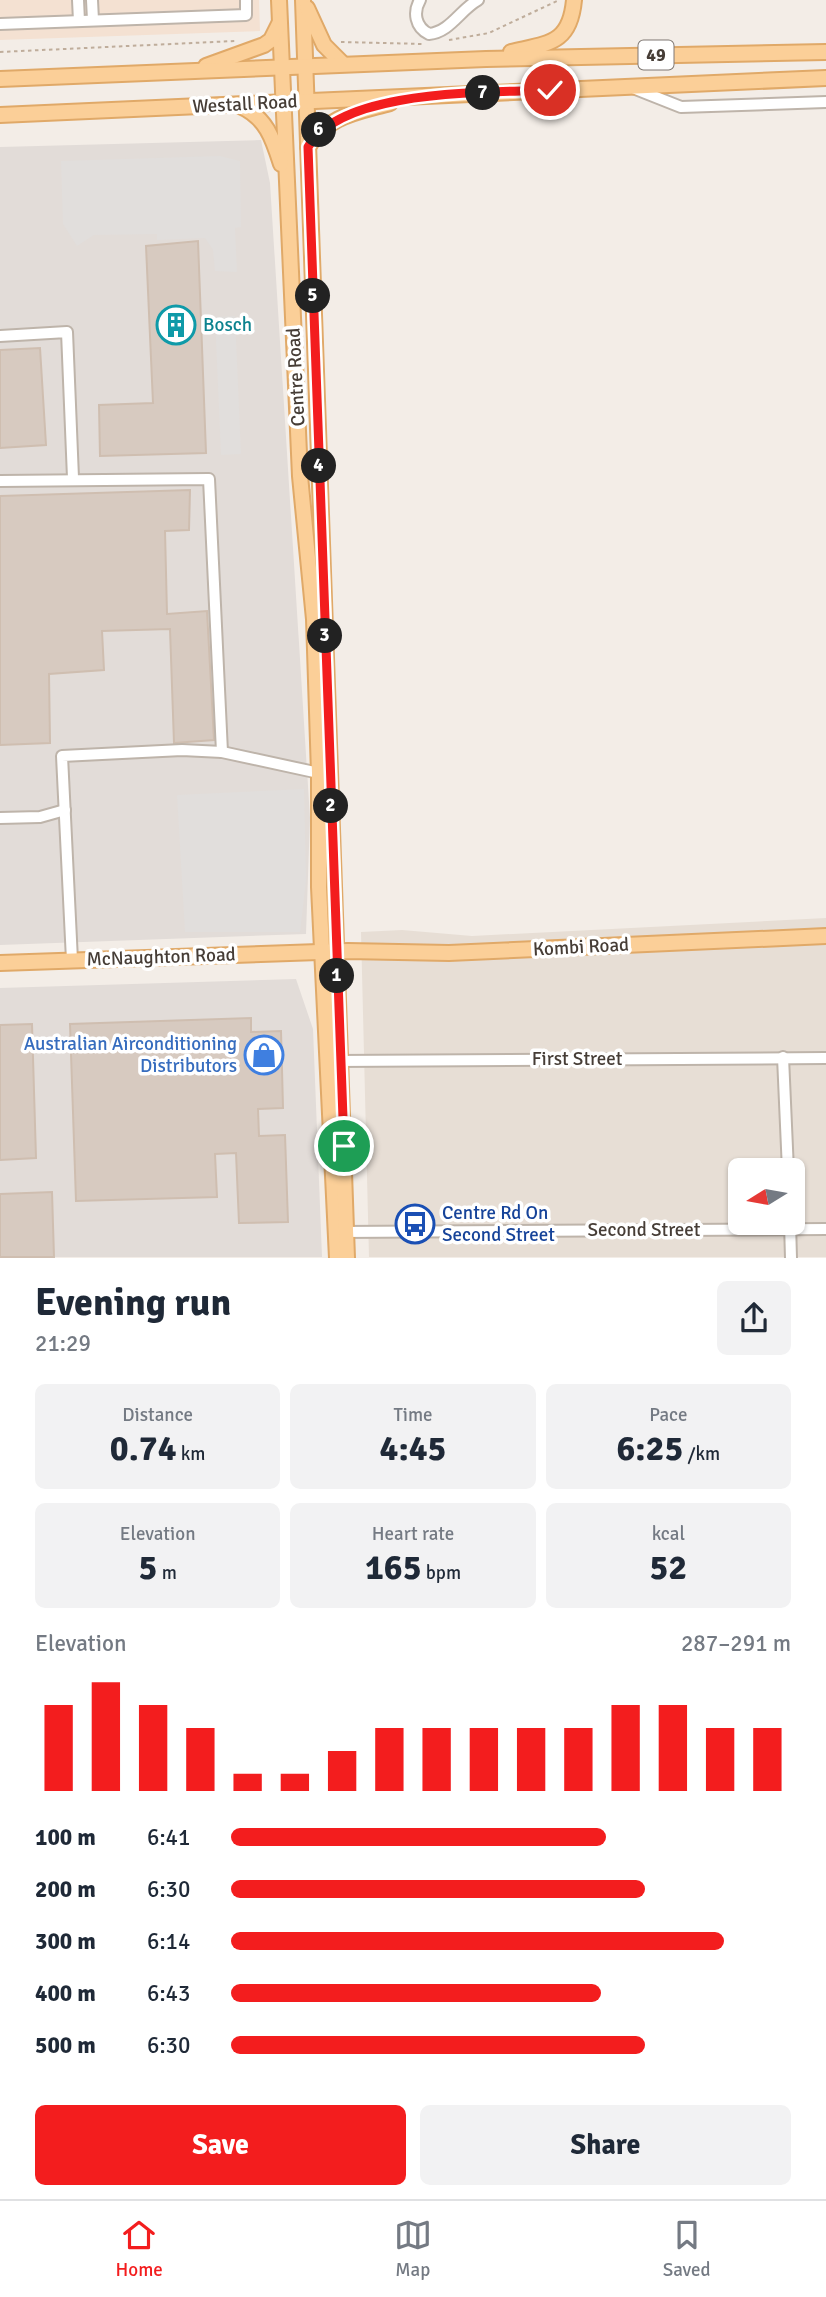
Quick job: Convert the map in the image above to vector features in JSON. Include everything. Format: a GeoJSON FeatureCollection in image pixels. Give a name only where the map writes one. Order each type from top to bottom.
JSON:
{"type":"FeatureCollection","features":[{"type":"Feature","properties":{"kind":"main road","name":"Centre Road"},"geometry":{"type":"LineString","coordinates":[[279,0],[302,513],[314,619],[342,1232],[347,1258]]}},
{"type":"Feature","properties":{"kind":"main road","name":"Centre Road"},"geometry":{"type":"LineString","coordinates":[[304,0],[329,952]]}},
{"type":"Feature","properties":{"kind":"main road"},"geometry":{"type":"LineString","coordinates":[[304,0],[324,45],[343,64]]}},
{"type":"Feature","properties":{"kind":"main road"},"geometry":{"type":"LineString","coordinates":[[486,58],[551,42],[564,34],[571,24],[574,0]]}},
{"type":"Feature","properties":{"kind":"main road"},"geometry":{"type":"LineString","coordinates":[[185,72],[264,45],[276,32],[280,20]]}},
{"type":"Feature","properties":{"kind":"main road","name":"Westall Road"},"geometry":{"type":"LineString","coordinates":[[0,79],[486,58],[826,52]]}},
{"type":"Feature","properties":{"kind":"main road","name":"Westall Road"},"geometry":{"type":"LineString","coordinates":[[0,115],[826,78]]}},
{"type":"Feature","properties":{"kind":"main road"},"geometry":{"type":"LineString","coordinates":[[308,147],[314,135],[334,120],[415,96]]}},
{"type":"Feature","properties":{"kind":"main road"},"geometry":{"type":"LineString","coordinates":[[237,105],[253,113],[267,128],[286,182]]}},
{"type":"Feature","properties":{"kind":"main road","name":"Kombi Road"},"geometry":{"type":"LineString","coordinates":[[329,952],[449,953],[826,936]]}},
{"type":"Feature","properties":{"kind":"main road","name":"McNaughton Road"},"geometry":{"type":"LineString","coordinates":[[0,963],[329,952]]}},
{"type":"Feature","properties":{"kind":"main road","name":"Centre Road"},"geometry":{"type":"LineString","coordinates":[[337,1258],[342,1232]]}},
{"type":"Feature","properties":{"kind":"street"},"geometry":{"type":"LineString","coordinates":[[78,0],[79,21]]}},
{"type":"Feature","properties":{"kind":"street"},"geometry":{"type":"LineString","coordinates":[[92,0],[93,20]]}},
{"type":"Feature","properties":{"kind":"street"},"geometry":{"type":"LineString","coordinates":[[0,24],[246,15],[246,0]]}},
{"type":"Feature","properties":{"kind":"street"},"geometry":{"type":"LineString","coordinates":[[420,0],[416,7],[418,22],[429,34],[449,26],[460,12],[478,0]]}},
{"type":"Feature","properties":{"kind":"street"},"geometry":{"type":"LineString","coordinates":[[632,87],[681,107],[826,102]]}},
{"type":"Feature","properties":{"kind":"street"},"geometry":{"type":"LineString","coordinates":[[0,335],[66,332],[73,478]]}},
{"type":"Feature","properties":{"kind":"street"},"geometry":{"type":"LineString","coordinates":[[0,481],[73,478],[209,479],[222,752]]}},
{"type":"Feature","properties":{"kind":"street"},"geometry":{"type":"LineString","coordinates":[[72,960],[62,756],[182,750],[222,752],[319,773]]}},
{"type":"Feature","properties":{"kind":"street"},"geometry":{"type":"LineString","coordinates":[[0,818],[40,817],[65,810]]}},
{"type":"Feature","properties":{"kind":"street"},"geometry":{"type":"LineString","coordinates":[[783,1057],[787,1158]]}},
{"type":"Feature","properties":{"kind":"street","name":"First Street"},"geometry":{"type":"LineString","coordinates":[[334,1061],[826,1058]]}},
{"type":"Feature","properties":{"kind":"street","name":"Second Street"},"geometry":{"type":"LineString","coordinates":[[342,1232],[728,1227]]}},
{"type":"Feature","properties":{"kind":"street","name":"Second Street"},"geometry":{"type":"LineString","coordinates":[[805,1227],[826,1229]]}},
{"type":"Feature","properties":{"kind":"street"},"geometry":{"type":"LineString","coordinates":[[790,1236],[791,1258]]}},
{"type":"Feature","properties":{"kind":"path"},"geometry":{"type":"LineString","coordinates":[[0,52],[237,40]]}},
{"type":"Feature","properties":{"kind":"shaded area"},"geometry":{"type":"Polygon","coordinates":[[[0,0],[259,0],[260,31],[0,40],[0,0]]]}},
{"type":"Feature","properties":{"kind":"shaded area"},"geometry":{"type":"Polygon","coordinates":[[[261,140],[270,183],[310,818],[306,934],[0,945],[0,147],[261,140]]]}},
{"type":"Feature","properties":{"kind":"shaded area"},"geometry":{"type":"Polygon","coordinates":[[[220,156],[240,161],[241,227],[235,228],[237,272],[215,271],[213,250],[205,238],[157,240],[157,234],[94,235],[77,246],[63,224],[61,161],[220,156]]]}},
{"type":"Feature","properties":{"kind":"shaded area"},"geometry":{"type":"Polygon","coordinates":[[[235,316],[241,454],[221,455],[215,317],[235,316]]]}},
{"type":"Feature","properties":{"kind":"shaded area"},"geometry":{"type":"Polygon","coordinates":[[[304,789],[306,880],[300,932],[185,932],[177,795],[304,789]]]}},
{"type":"Feature","properties":{"kind":"shaded area"},"geometry":{"type":"Polygon","coordinates":[[[826,918],[826,1257],[369,1257],[361,932],[402,930],[472,936],[826,918]]]}},
{"type":"Feature","properties":{"kind":"shaded area"},"geometry":{"type":"Polygon","coordinates":[[[296,979],[313,1029],[322,1257],[0,1257],[0,988],[296,979]]]}},
{"type":"Feature","properties":{"kind":"building","name":"Bosch"},"geometry":{"type":"Polygon","coordinates":[[[198,241],[206,453],[100,456],[99,405],[153,403],[146,246],[198,241]]]}},
{"type":"Feature","properties":{"kind":"building"},"geometry":{"type":"Polygon","coordinates":[[[40,348],[46,445],[0,448],[0,350],[40,348]]]}},
{"type":"Feature","properties":{"kind":"building"},"geometry":{"type":"Polygon","coordinates":[[[190,490],[189,530],[165,531],[167,614],[207,611],[214,740],[174,743],[170,629],[102,631],[104,670],[49,674],[50,743],[0,745],[0,496],[190,490]]]}},
{"type":"Feature","properties":{"kind":"building"},"geometry":{"type":"Polygon","coordinates":[[[251,1018],[251,1032],[281,1031],[283,1108],[258,1109],[259,1136],[285,1135],[288,1222],[239,1223],[236,1153],[215,1154],[217,1197],[76,1201],[70,1024],[251,1018]]]}},
{"type":"Feature","properties":{"kind":"building"},"geometry":{"type":"Polygon","coordinates":[[[32,1024],[36,1158],[0,1160],[0,1025],[32,1024]]]}},
{"type":"Feature","properties":{"kind":"building"},"geometry":{"type":"Polygon","coordinates":[[[52,1192],[54,1257],[0,1257],[0,1194],[52,1192]]]}},
{"type":"Feature","properties":{"kind":"place","name":"Bosch"},"geometry":{"type":"Point","coordinates":[176,325]}},
{"type":"Feature","properties":{"kind":"place","name":"Australian Airconditioning Distributors"},"geometry":{"type":"Point","coordinates":[264,1055]}},
{"type":"Feature","properties":{"kind":"place","name":"Centre Rd On Second Street"},"geometry":{"type":"Point","coordinates":[415,1224]}},
{"type":"Feature","properties":{"kind":"route"},"geometry":{"type":"LineString","coordinates":[[344,1146],[332,872],[308,147],[314,135],[334,120],[415,96],[550,90]]}}]}
